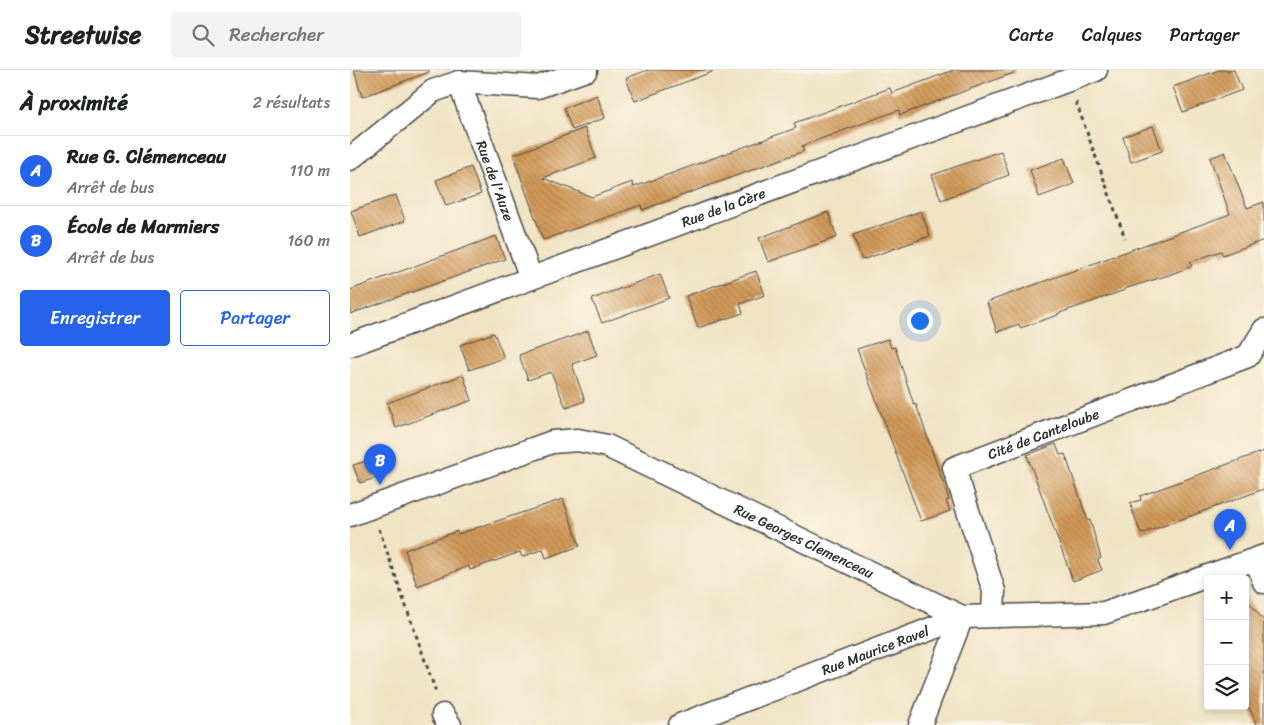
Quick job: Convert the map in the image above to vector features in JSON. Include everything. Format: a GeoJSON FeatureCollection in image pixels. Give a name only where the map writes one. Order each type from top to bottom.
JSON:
{"type":"FeatureCollection","features":[{"type":"Feature","properties":{"kind":"street"},"geometry":{"type":"LineString","coordinates":[[351,154],[433,91],[459,82],[538,87],[586,70]]}},
{"type":"Feature","properties":{"kind":"street","name":"Rue de la Cère"},"geometry":{"type":"LineString","coordinates":[[350,345],[1066,75],[1096,70]]}},
{"type":"Feature","properties":{"kind":"street","name":"Rue de l'Auze"},"geometry":{"type":"LineString","coordinates":[[459,82],[531,278]]}},
{"type":"Feature","properties":{"kind":"street","name":"Cité de Canteloube"},"geometry":{"type":"LineString","coordinates":[[993,615],[994,591],[954,468],[1248,356],[1264,330]]}},
{"type":"Feature","properties":{"kind":"street","name":"Rue Georges Clemenceau"},"geometry":{"type":"LineString","coordinates":[[350,515],[552,442],[578,440],[607,446],[962,617],[1104,613],[1260,558]]}},
{"type":"Feature","properties":{"kind":"street"},"geometry":{"type":"LineString","coordinates":[[1260,558],[1264,582]]}},
{"type":"Feature","properties":{"kind":"street"},"geometry":{"type":"LineString","coordinates":[[920,725],[962,617]]}},
{"type":"Feature","properties":{"kind":"street","name":"Rue Maurice Ravel"},"geometry":{"type":"LineString","coordinates":[[680,725],[962,617]]}},
{"type":"Feature","properties":{"kind":"path"},"geometry":{"type":"LineString","coordinates":[[1066,75],[1125,238]]}},
{"type":"Feature","properties":{"kind":"path"},"geometry":{"type":"LineString","coordinates":[[371,508],[447,720]]}},
{"type":"Feature","properties":{"kind":"building"},"geometry":{"type":"Polygon","coordinates":[[[354,70],[429,70],[429,72],[362,97],[354,70]]]}},
{"type":"Feature","properties":{"kind":"building"},"geometry":{"type":"Polygon","coordinates":[[[648,70],[712,70],[712,72],[635,101],[626,78],[648,70]]]}},
{"type":"Feature","properties":{"kind":"building"},"geometry":{"type":"Polygon","coordinates":[[[954,70],[1016,70],[1016,72],[900,115],[899,110],[802,146],[804,151],[642,210],[641,205],[543,240],[513,155],[585,128],[596,158],[543,178],[592,197],[632,182],[634,187],[796,128],[794,123],[890,88],[892,93],[954,70]]]}},
{"type":"Feature","properties":{"kind":"building"},"geometry":{"type":"Polygon","coordinates":[[[1219,70],[1234,70],[1242,90],[1183,112],[1173,87],[1219,70]]]}},
{"type":"Feature","properties":{"kind":"building"},"geometry":{"type":"Polygon","coordinates":[[[597,95],[605,118],[572,130],[564,108],[597,95]]]}},
{"type":"Feature","properties":{"kind":"building"},"geometry":{"type":"Polygon","coordinates":[[[1153,126],[1162,151],[1131,162],[1123,137],[1153,126]]]}},
{"type":"Feature","properties":{"kind":"building"},"geometry":{"type":"Polygon","coordinates":[[[1001,151],[1009,175],[941,200],[932,175],[1001,151]]]}},
{"type":"Feature","properties":{"kind":"building"},"geometry":{"type":"Polygon","coordinates":[[[1225,152],[1247,208],[1264,202],[1264,240],[1223,255],[1221,251],[1190,262],[1192,266],[1124,289],[1058,315],[1020,328],[1019,324],[997,332],[987,302],[1230,214],[1210,158],[1225,152]]]}},
{"type":"Feature","properties":{"kind":"building"},"geometry":{"type":"Polygon","coordinates":[[[1064,158],[1074,184],[1039,197],[1030,170],[1064,158]]]}},
{"type":"Feature","properties":{"kind":"building"},"geometry":{"type":"Polygon","coordinates":[[[471,167],[481,194],[446,206],[436,180],[471,167]]]}},
{"type":"Feature","properties":{"kind":"building"},"geometry":{"type":"Polygon","coordinates":[[[396,195],[405,221],[360,237],[351,211],[396,195]]]}},
{"type":"Feature","properties":{"kind":"building"},"geometry":{"type":"Polygon","coordinates":[[[921,211],[930,236],[862,260],[853,235],[921,211]]]}},
{"type":"Feature","properties":{"kind":"building"},"geometry":{"type":"Polygon","coordinates":[[[828,212],[837,237],[768,262],[759,238],[828,212]]]}},
{"type":"Feature","properties":{"kind":"building"},"geometry":{"type":"Polygon","coordinates":[[[496,236],[505,259],[350,314],[350,290],[496,236]]]}},
{"type":"Feature","properties":{"kind":"building"},"geometry":{"type":"Polygon","coordinates":[[[756,271],[765,295],[740,304],[743,313],[698,328],[686,296],[756,271]]]}},
{"type":"Feature","properties":{"kind":"building"},"geometry":{"type":"Polygon","coordinates":[[[660,274],[669,298],[602,323],[592,299],[660,274]]]}},
{"type":"Feature","properties":{"kind":"building"},"geometry":{"type":"Polygon","coordinates":[[[588,331],[597,355],[572,364],[585,401],[566,408],[551,372],[528,380],[519,355],[588,331]]]}},
{"type":"Feature","properties":{"kind":"building"},"geometry":{"type":"Polygon","coordinates":[[[494,333],[504,358],[469,370],[460,345],[494,333]]]}},
{"type":"Feature","properties":{"kind":"building"},"geometry":{"type":"Polygon","coordinates":[[[888,339],[891,348],[895,347],[949,500],[946,501],[950,511],[921,521],[857,349],[888,339]]]}},
{"type":"Feature","properties":{"kind":"building"},"geometry":{"type":"Polygon","coordinates":[[[463,375],[472,400],[396,428],[387,403],[463,375]]]}},
{"type":"Feature","properties":{"kind":"building"},"geometry":{"type":"Polygon","coordinates":[[[1056,444],[1060,455],[1065,454],[1088,521],[1090,520],[1101,558],[1098,560],[1102,570],[1073,581],[1027,455],[1056,444]]]}},
{"type":"Feature","properties":{"kind":"building"},"geometry":{"type":"Polygon","coordinates":[[[1264,451],[1264,489],[1141,534],[1130,503],[1141,500],[1140,496],[1264,451]]]}},
{"type":"Feature","properties":{"kind":"building"},"geometry":{"type":"Polygon","coordinates":[[[370,460],[376,478],[360,483],[353,465],[370,460]]]}},
{"type":"Feature","properties":{"kind":"building"},"geometry":{"type":"Polygon","coordinates":[[[563,499],[580,546],[546,558],[543,549],[522,557],[520,552],[470,570],[469,566],[417,586],[405,550],[457,531],[458,534],[563,499]]]}},
{"type":"Feature","properties":{"kind":"building"},"geometry":{"type":"Polygon","coordinates":[[[1249,602],[1264,621],[1264,725],[1257,725],[1249,707],[1249,602]]]}},
{"type":"Feature","properties":{"kind":"place","name":"École de Marmiers"},"geometry":{"type":"Point","coordinates":[380,485]}},
{"type":"Feature","properties":{"kind":"place","name":"Rue G. Clémenceau"},"geometry":{"type":"Point","coordinates":[1230,550]}}]}
